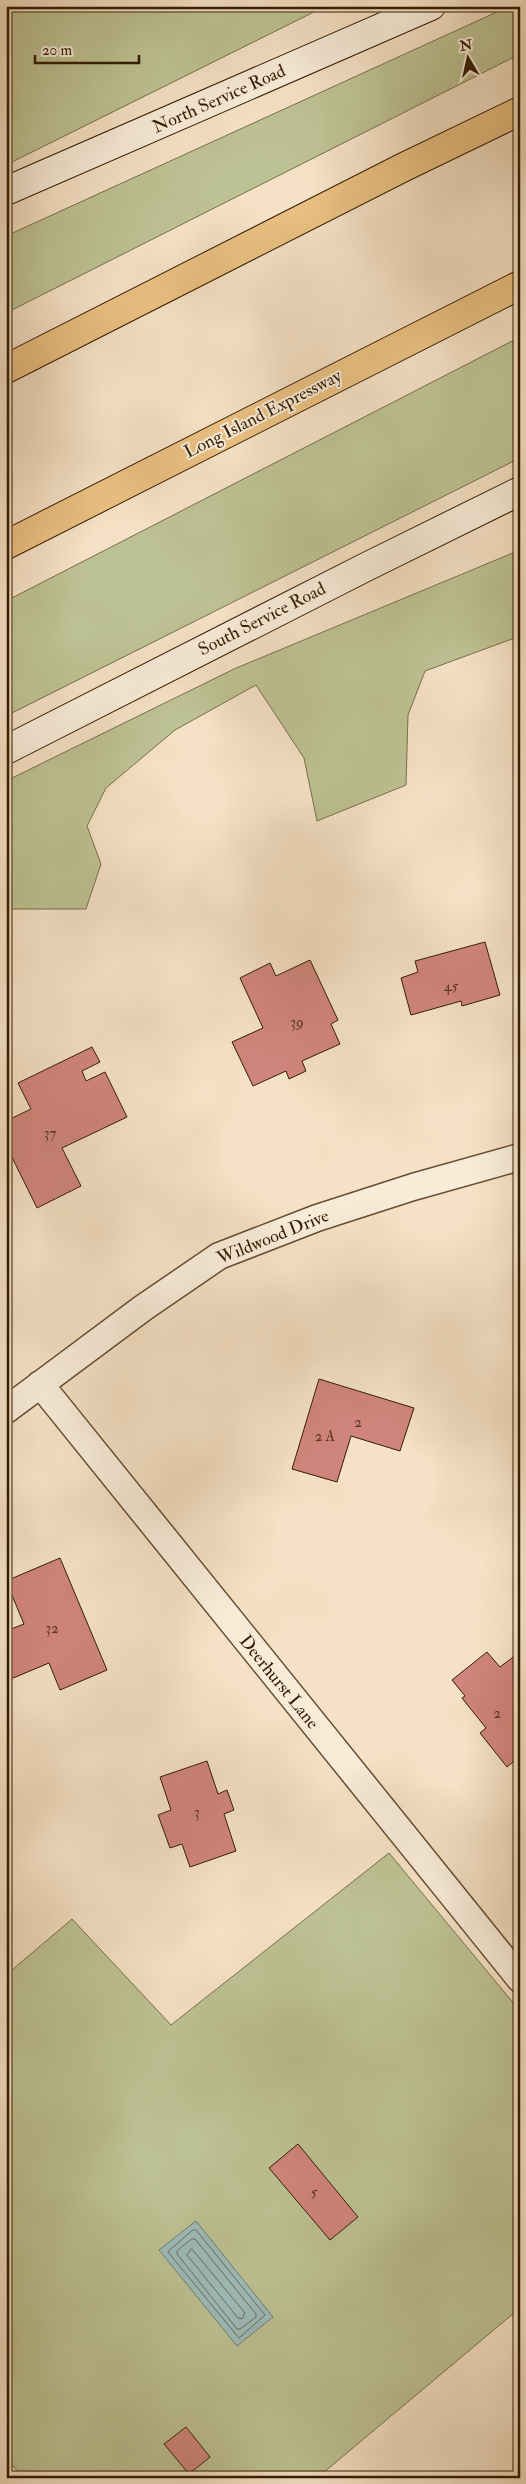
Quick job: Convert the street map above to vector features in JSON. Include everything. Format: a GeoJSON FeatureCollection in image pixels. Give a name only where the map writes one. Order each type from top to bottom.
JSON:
{"type":"FeatureCollection","features":[{"type":"Feature","properties":{"kind":"highway"},"geometry":{"type":"LineString","coordinates":[[6,369],[404,167],[520,111]]}},
{"type":"Feature","properties":{"kind":"highway","name":"Long Island Expressway"},"geometry":{"type":"LineString","coordinates":[[6,545],[520,285]]}},
{"type":"Feature","properties":{"kind":"main road","name":"North Service Road"},"geometry":{"type":"LineString","coordinates":[[6,191],[431,6]]}},
{"type":"Feature","properties":{"kind":"main road","name":"South Service Road"},"geometry":{"type":"LineString","coordinates":[[6,750],[520,491]]}},
{"type":"Feature","properties":{"kind":"street","name":"Wildwood Drive"},"geometry":{"type":"LineString","coordinates":[[6,1410],[143,1308],[219,1256],[317,1218],[414,1187],[520,1157]]}},
{"type":"Feature","properties":{"kind":"street","name":"Deerhurst Lane"},"geometry":{"type":"LineString","coordinates":[[40,1384],[520,1979]]}},
{"type":"Feature","properties":{"kind":"green space"},"geometry":{"type":"Polygon","coordinates":[[[6,6],[326,6],[6,165],[6,6]]]}},
{"type":"Feature","properties":{"kind":"green space"},"geometry":{"type":"Polygon","coordinates":[[[510,6],[520,6],[520,54],[6,313],[6,236],[510,6]]]}},
{"type":"Feature","properties":{"kind":"green space"},"geometry":{"type":"Polygon","coordinates":[[[520,337],[520,458],[6,716],[6,601],[520,337]]]}},
{"type":"Feature","properties":{"kind":"green space"},"geometry":{"type":"Polygon","coordinates":[[[520,550],[520,636],[425,671],[408,715],[406,785],[317,821],[304,758],[256,685],[175,730],[106,788],[87,826],[101,864],[86,909],[6,909],[6,781],[234,669],[520,550]]]}},
{"type":"Feature","properties":{"kind":"green space"},"geometry":{"type":"Polygon","coordinates":[[[389,1853],[520,2011],[520,2308],[317,2478],[23,2478],[6,2457],[6,1975],[72,1919],[171,2025],[389,1853]]]}},
{"type":"Feature","properties":{"kind":"water"},"geometry":{"type":"Polygon","coordinates":[[[196,2221],[273,2317],[237,2346],[159,2250],[196,2221]]]}},
{"type":"Feature","properties":{"kind":"building"},"geometry":{"type":"Polygon","coordinates":[[[485,942],[500,995],[462,1006],[461,1001],[411,1015],[401,978],[418,972],[415,961],[485,942]]]}},
{"type":"Feature","properties":{"kind":"building"},"geometry":{"type":"Polygon","coordinates":[[[310,960],[338,1020],[331,1024],[340,1044],[302,1061],[306,1071],[289,1079],[286,1071],[253,1086],[232,1042],[263,1028],[240,978],[270,963],[276,976],[310,960]]]}},
{"type":"Feature","properties":{"kind":"building"},"geometry":{"type":"Polygon","coordinates":[[[92,1047],[100,1062],[82,1071],[86,1081],[105,1072],[127,1117],[62,1148],[81,1186],[37,1208],[6,1145],[6,1121],[31,1109],[18,1083],[92,1047]]]}},
{"type":"Feature","properties":{"kind":"building"},"geometry":{"type":"Polygon","coordinates":[[[520,1278],[520,1294],[514,1279],[520,1278]]]}},
{"type":"Feature","properties":{"kind":"building"},"geometry":{"type":"Polygon","coordinates":[[[319,1379],[414,1408],[400,1451],[351,1436],[337,1482],[292,1469],[319,1379]]]}},
{"type":"Feature","properties":{"kind":"building"},"geometry":{"type":"Polygon","coordinates":[[[60,1558],[107,1670],[60,1690],[49,1663],[6,1681],[6,1631],[24,1624],[6,1581],[60,1558]]]}},
{"type":"Feature","properties":{"kind":"building"},"geometry":{"type":"Polygon","coordinates":[[[487,1652],[500,1667],[520,1652],[520,1756],[507,1767],[480,1733],[486,1728],[462,1698],[465,1696],[452,1680],[487,1652]]]}},
{"type":"Feature","properties":{"kind":"building"},"geometry":{"type":"Polygon","coordinates":[[[207,1761],[218,1794],[227,1790],[234,1810],[224,1814],[236,1851],[190,1867],[182,1844],[170,1848],[158,1815],[171,1810],[160,1777],[207,1761]]]}},
{"type":"Feature","properties":{"kind":"building"},"geometry":{"type":"Polygon","coordinates":[[[298,2144],[358,2217],[330,2240],[269,2168],[298,2144]]]}},
{"type":"Feature","properties":{"kind":"building"},"geometry":{"type":"Polygon","coordinates":[[[186,2427],[210,2457],[189,2474],[164,2444],[186,2427]]]}}]}
